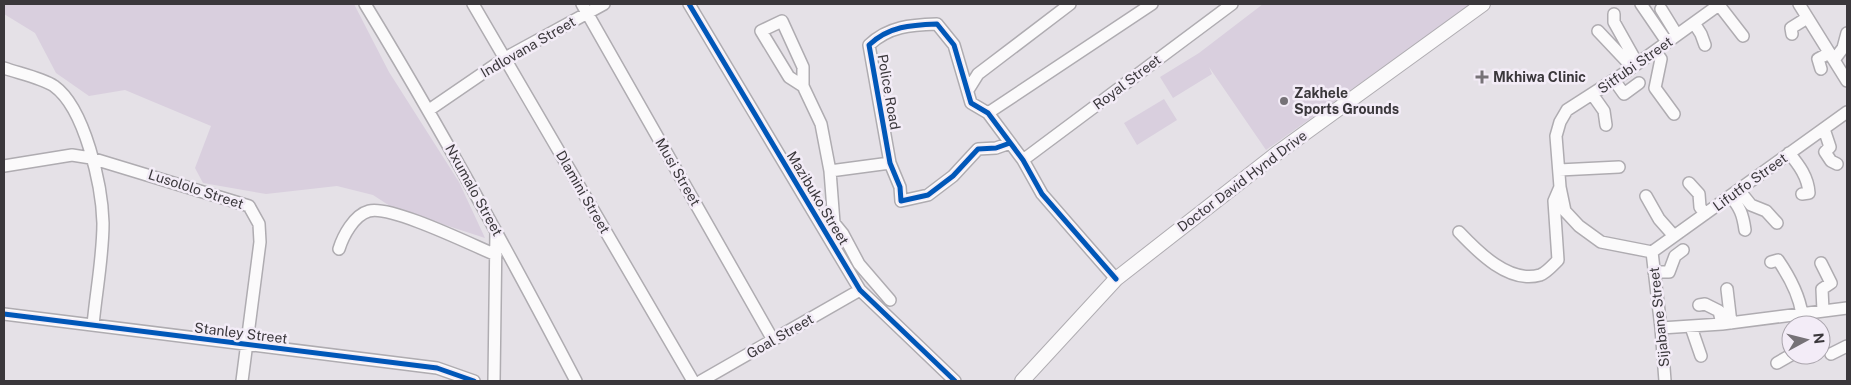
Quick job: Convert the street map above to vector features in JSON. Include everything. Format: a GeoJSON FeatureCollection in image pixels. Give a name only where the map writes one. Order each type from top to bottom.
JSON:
{"type":"FeatureCollection","features":[{"type":"Feature","properties":{"kind":"main road","name":"Doctor David Hynd Drive"},"geometry":{"type":"LineString","coordinates":[[1022,381],[1116,279],[1276,154],[1436,40],[1483,4]]}},
{"type":"Feature","properties":{"kind":"street","name":"Nxumalo Street"},"geometry":{"type":"LineString","coordinates":[[365,4],[429,110],[496,229],[576,381]]}},
{"type":"Feature","properties":{"kind":"street","name":"Dlamini Street"},"geometry":{"type":"LineString","coordinates":[[473,4],[693,381]]}},
{"type":"Feature","properties":{"kind":"street","name":"Indlovana Street"},"geometry":{"type":"LineString","coordinates":[[429,110],[505,58],[585,8],[604,4]]}},
{"type":"Feature","properties":{"kind":"street","name":"Mazibuko Street"},"geometry":{"type":"LineString","coordinates":[[689,4],[860,290],[955,381]]}},
{"type":"Feature","properties":{"kind":"street"},"geometry":{"type":"LineString","coordinates":[[968,90],[978,74],[1070,4]]}},
{"type":"Feature","properties":{"kind":"street"},"geometry":{"type":"LineString","coordinates":[[988,113],[1152,4]]}},
{"type":"Feature","properties":{"kind":"street","name":"Royal Street"},"geometry":{"type":"LineString","coordinates":[[1023,160],[1232,4]]}},
{"type":"Feature","properties":{"kind":"street"},"geometry":{"type":"LineString","coordinates":[[1641,4],[1668,42]]}},
{"type":"Feature","properties":{"kind":"street"},"geometry":{"type":"LineString","coordinates":[[1720,4],[1743,36]]}},
{"type":"Feature","properties":{"kind":"street","name":"Sitfubi Street"},"geometry":{"type":"LineString","coordinates":[[1652,252],[1602,242],[1579,226],[1565,210],[1560,187],[1556,136],[1560,122],[1567,110],[1614,80],[1720,4]]}},
{"type":"Feature","properties":{"kind":"street"},"geometry":{"type":"LineString","coordinates":[[1799,4],[1845,75]]}},
{"type":"Feature","properties":{"kind":"street","name":"Musi Street"},"geometry":{"type":"LineString","coordinates":[[585,8],[774,340]]}},
{"type":"Feature","properties":{"kind":"street"},"geometry":{"type":"LineString","coordinates":[[1661,9],[1678,35]]}},
{"type":"Feature","properties":{"kind":"street"},"geometry":{"type":"LineString","coordinates":[[1614,14],[1614,22],[1635,65]]}},
{"type":"Feature","properties":{"kind":"street"},"geometry":{"type":"LineString","coordinates":[[1792,34],[1791,28],[1807,18]]}},
{"type":"Feature","properties":{"kind":"street"},"geometry":{"type":"LineString","coordinates":[[803,86],[789,78],[761,31],[782,21],[803,67],[803,86],[821,124],[830,171],[834,223],[843,234],[859,264],[890,300]]}},
{"type":"Feature","properties":{"kind":"street"},"geometry":{"type":"LineString","coordinates":[[1694,23],[1705,45]]}},
{"type":"Feature","properties":{"kind":"street","name":"Police Road"},"geometry":{"type":"LineString","coordinates":[[1010,143],[996,148],[978,149],[953,176],[928,195],[901,201],[900,187],[890,163],[869,45],[880,35],[903,26],[937,24],[954,45],[971,103],[988,113],[1023,160],[1042,194],[1116,279]]}},
{"type":"Feature","properties":{"kind":"street"},"geometry":{"type":"LineString","coordinates":[[1598,31],[1635,65]]}},
{"type":"Feature","properties":{"kind":"street"},"geometry":{"type":"LineString","coordinates":[[1821,69],[1818,60],[1832,57],[1843,48],[1847,33]]}},
{"type":"Feature","properties":{"kind":"street"},"geometry":{"type":"LineString","coordinates":[[1655,51],[1661,59],[1655,88],[1674,114]]}},
{"type":"Feature","properties":{"kind":"street"},"geometry":{"type":"LineString","coordinates":[[780,64],[797,55]]}},
{"type":"Feature","properties":{"kind":"street"},"geometry":{"type":"LineString","coordinates":[[4,68],[53,86],[73,106],[84,132],[92,158],[103,223],[92,326]]}},
{"type":"Feature","properties":{"kind":"street"},"geometry":{"type":"LineString","coordinates":[[1614,80],[1624,94],[1639,83]]}},
{"type":"Feature","properties":{"kind":"street"},"geometry":{"type":"LineString","coordinates":[[1592,94],[1604,111],[1606,126]]}},
{"type":"Feature","properties":{"kind":"street","name":"Lifutfo Street"},"geometry":{"type":"LineString","coordinates":[[1652,252],[1847,112]]}},
{"type":"Feature","properties":{"kind":"street"},"geometry":{"type":"LineString","coordinates":[[1824,129],[1830,147],[1825,152],[1831,161],[1837,164]]}},
{"type":"Feature","properties":{"kind":"street"},"geometry":{"type":"LineString","coordinates":[[1790,154],[1804,174],[1808,186],[1809,193],[1802,194]]}},
{"type":"Feature","properties":{"kind":"street","name":"Lusololo Street"},"geometry":{"type":"LineString","coordinates":[[4,166],[72,155],[92,158],[250,206],[259,224],[260,242],[242,381]]}},
{"type":"Feature","properties":{"kind":"street"},"geometry":{"type":"LineString","coordinates":[[830,171],[890,163]]}},
{"type":"Feature","properties":{"kind":"street"},"geometry":{"type":"LineString","coordinates":[[1559,170],[1619,167]]}},
{"type":"Feature","properties":{"kind":"street"},"geometry":{"type":"LineString","coordinates":[[1689,183],[1699,194],[1700,207],[1705,214]]}},
{"type":"Feature","properties":{"kind":"street"},"geometry":{"type":"LineString","coordinates":[[1459,232],[1500,269],[1528,276],[1541,275],[1558,260],[1554,201],[1560,187]]}},
{"type":"Feature","properties":{"kind":"street"},"geometry":{"type":"LineString","coordinates":[[1734,193],[1751,205],[1766,212],[1777,223]]}},
{"type":"Feature","properties":{"kind":"street"},"geometry":{"type":"LineString","coordinates":[[1734,193],[1744,216],[1745,230]]}},
{"type":"Feature","properties":{"kind":"street"},"geometry":{"type":"LineString","coordinates":[[1646,196],[1659,219],[1674,236]]}},
{"type":"Feature","properties":{"kind":"street"},"geometry":{"type":"LineString","coordinates":[[339,250],[342,240],[357,220],[363,214],[376,211],[428,226],[496,255]]}},
{"type":"Feature","properties":{"kind":"street"},"geometry":{"type":"LineString","coordinates":[[494,381],[496,229]]}},
{"type":"Feature","properties":{"kind":"street"},"geometry":{"type":"LineString","coordinates":[[1654,272],[1669,272],[1675,256],[1683,250]]}},
{"type":"Feature","properties":{"kind":"street","name":"Sijabane Street"},"geometry":{"type":"LineString","coordinates":[[1652,252],[1662,328],[1665,381]]}},
{"type":"Feature","properties":{"kind":"street"},"geometry":{"type":"LineString","coordinates":[[1771,262],[1778,260],[1784,269],[1800,302],[1798,315]]}},
{"type":"Feature","properties":{"kind":"street"},"geometry":{"type":"LineString","coordinates":[[1821,263],[1832,283],[1822,289],[1823,311]]}},
{"type":"Feature","properties":{"kind":"street"},"geometry":{"type":"LineString","coordinates":[[1726,324],[1727,289]]}},
{"type":"Feature","properties":{"kind":"street","name":"Goal Street"},"geometry":{"type":"LineString","coordinates":[[701,381],[860,290]]}},
{"type":"Feature","properties":{"kind":"street"},"geometry":{"type":"LineString","coordinates":[[1699,306],[1705,304],[1719,311],[1726,324]]}},
{"type":"Feature","properties":{"kind":"street"},"geometry":{"type":"LineString","coordinates":[[1808,315],[1847,308]]}},
{"type":"Feature","properties":{"kind":"street","name":"Stanley Street"},"geometry":{"type":"LineString","coordinates":[[4,314],[437,368],[474,381]]}},
{"type":"Feature","properties":{"kind":"street"},"geometry":{"type":"LineString","coordinates":[[1662,328],[1781,319]]}},
{"type":"Feature","properties":{"kind":"street"},"geometry":{"type":"LineString","coordinates":[[1692,327],[1701,356]]}},
{"type":"Feature","properties":{"kind":"street"},"geometry":{"type":"LineString","coordinates":[[1831,354],[1847,346]]}},
{"type":"Feature","properties":{"kind":"street"},"geometry":{"type":"LineString","coordinates":[[1777,363],[1781,361]]}},
{"type":"Feature","properties":{"kind":"shaded area"},"geometry":{"type":"Polygon","coordinates":[[[4,4],[354,4],[389,72],[459,182],[485,238],[393,208],[373,195],[337,186],[266,194],[203,183],[195,168],[211,126],[125,90],[89,96],[56,73],[35,33],[4,14],[4,4]]]}},
{"type":"Feature","properties":{"kind":"shaded area","name":"Zakhele Sports Grounds"},"geometry":{"type":"Polygon","coordinates":[[[1263,4],[1472,4],[1266,150],[1209,67],[1212,74],[1173,98],[1160,77],[1199,53],[1263,4]]]}},
{"type":"Feature","properties":{"kind":"shaded area"},"geometry":{"type":"Polygon","coordinates":[[[1164,99],[1177,120],[1137,145],[1124,123],[1164,99]]]}},
{"type":"Feature","properties":{"kind":"cycle path"},"geometry":{"type":"LineString","coordinates":[[689,4],[860,290],[955,381]]}},
{"type":"Feature","properties":{"kind":"cycle path"},"geometry":{"type":"LineString","coordinates":[[1010,143],[996,148],[978,149],[953,176],[928,195],[901,201],[900,187],[890,163],[869,45],[892,30],[909,26],[937,24],[954,45],[971,103],[988,113],[1023,160],[1042,194],[1116,279]]}},
{"type":"Feature","properties":{"kind":"cycle path"},"geometry":{"type":"LineString","coordinates":[[4,314],[437,368],[474,381]]}},
{"type":"Feature","properties":{"kind":"place","name":"Mkhiwa Clinic"},"geometry":{"type":"Point","coordinates":[1482,77]}},
{"type":"Feature","properties":{"kind":"place","name":"Zakhele Sports Grounds"},"geometry":{"type":"Point","coordinates":[1284,101]}}]}
